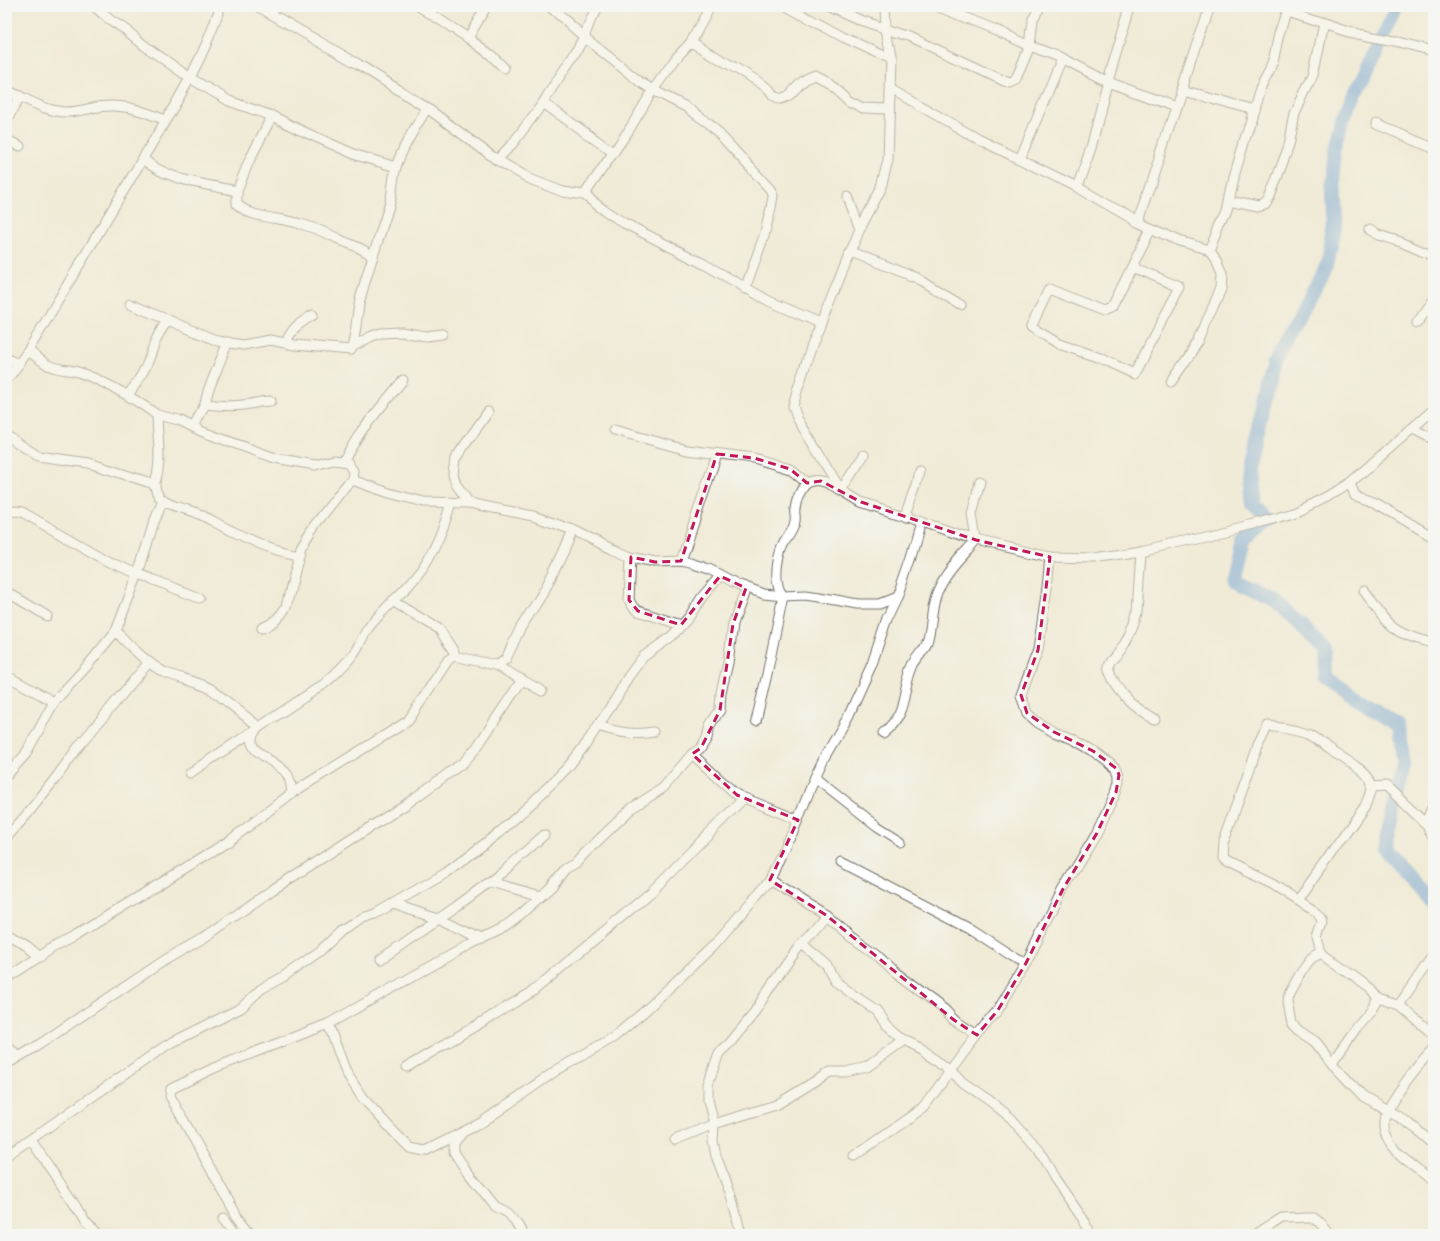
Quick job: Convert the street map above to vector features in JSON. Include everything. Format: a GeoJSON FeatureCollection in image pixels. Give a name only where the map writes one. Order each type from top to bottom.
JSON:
{"type":"FeatureCollection","features":[{"type":"Feature","properties":{"kind":"street"},"geometry":{"type":"LineString","coordinates":[[95,7],[145,46],[190,78],[229,101],[272,116],[356,155],[396,168]]}},
{"type":"Feature","properties":{"kind":"street"},"geometry":{"type":"LineString","coordinates":[[7,380],[28,351],[190,78],[215,23],[220,7]]}},
{"type":"Feature","properties":{"kind":"street"},"geometry":{"type":"LineString","coordinates":[[258,7],[341,53],[427,108],[497,160],[530,179],[546,187],[563,192],[584,195],[624,223],[704,264],[769,301],[820,323]]}},
{"type":"Feature","properties":{"kind":"street"},"geometry":{"type":"LineString","coordinates":[[420,7],[468,38],[491,55],[504,68]]}},
{"type":"Feature","properties":{"kind":"street"},"geometry":{"type":"LineString","coordinates":[[468,38],[486,7]]}},
{"type":"Feature","properties":{"kind":"street"},"geometry":{"type":"LineString","coordinates":[[550,7],[584,38],[640,82],[686,107],[710,124],[770,189],[773,196],[771,208],[764,236],[746,288]]}},
{"type":"Feature","properties":{"kind":"street"},"geometry":{"type":"LineString","coordinates":[[497,160],[513,143],[543,103],[584,38],[591,19],[599,7]]}},
{"type":"Feature","properties":{"kind":"street"},"geometry":{"type":"LineString","coordinates":[[584,195],[677,57],[691,42],[710,7]]}},
{"type":"Feature","properties":{"kind":"street"},"geometry":{"type":"LineString","coordinates":[[788,7],[843,37],[891,60]]}},
{"type":"Feature","properties":{"kind":"street"},"geometry":{"type":"LineString","coordinates":[[831,7],[860,20],[908,36],[1010,83],[1015,81],[1030,46],[1033,19],[1040,7]]}},
{"type":"Feature","properties":{"kind":"street"},"geometry":{"type":"LineString","coordinates":[[840,490],[797,418],[793,406],[801,376],[820,323],[860,229],[880,191],[888,161],[891,60],[886,28],[885,7]]}},
{"type":"Feature","properties":{"kind":"street"},"geometry":{"type":"LineString","coordinates":[[939,7],[1062,58],[1108,82],[1175,107]]}},
{"type":"Feature","properties":{"kind":"street"},"geometry":{"type":"LineString","coordinates":[[1077,187],[1091,148],[1108,82],[1130,7]]}},
{"type":"Feature","properties":{"kind":"street"},"geometry":{"type":"LineString","coordinates":[[1138,222],[1209,7]]}},
{"type":"Feature","properties":{"kind":"street"},"geometry":{"type":"LineString","coordinates":[[1210,250],[1229,201],[1235,173],[1260,89],[1269,72],[1287,9],[1324,25],[1348,32],[1394,41],[1433,51]]}},
{"type":"Feature","properties":{"kind":"street"},"geometry":{"type":"LineString","coordinates":[[1229,201],[1258,207],[1265,205],[1269,199],[1282,169],[1289,146],[1295,114],[1313,74],[1324,25]]}},
{"type":"Feature","properties":{"kind":"street"},"geometry":{"type":"LineString","coordinates":[[691,42],[754,79],[769,89],[772,95],[780,99],[786,98],[800,83],[808,77],[815,75],[827,81],[849,101],[863,108],[889,110]]}},
{"type":"Feature","properties":{"kind":"street"},"geometry":{"type":"LineString","coordinates":[[1020,159],[1062,58]]}},
{"type":"Feature","properties":{"kind":"street"},"geometry":{"type":"LineString","coordinates":[[890,89],[978,139],[1077,187],[1138,222],[1178,241],[1210,250],[1222,271],[1221,286],[1198,343],[1171,382]]}},
{"type":"Feature","properties":{"kind":"street"},"geometry":{"type":"LineString","coordinates":[[1181,90],[1254,110]]}},
{"type":"Feature","properties":{"kind":"street"},"geometry":{"type":"LineString","coordinates":[[8,91],[45,109],[58,112],[117,106],[134,108],[166,120]]}},
{"type":"Feature","properties":{"kind":"street"},"geometry":{"type":"LineString","coordinates":[[7,120],[20,96]]}},
{"type":"Feature","properties":{"kind":"street"},"geometry":{"type":"LineString","coordinates":[[543,103],[613,152]]}},
{"type":"Feature","properties":{"kind":"street"},"geometry":{"type":"LineString","coordinates":[[352,347],[361,296],[372,256],[389,206],[396,168],[407,141],[427,108]]}},
{"type":"Feature","properties":{"kind":"street"},"geometry":{"type":"LineString","coordinates":[[272,116],[249,161],[237,191],[236,204],[242,209],[263,216],[296,222],[322,230],[363,249],[372,256]]}},
{"type":"Feature","properties":{"kind":"street"},"geometry":{"type":"LineString","coordinates":[[1376,124],[1433,148]]}},
{"type":"Feature","properties":{"kind":"street"},"geometry":{"type":"LineString","coordinates":[[7,140],[20,146]]}},
{"type":"Feature","properties":{"kind":"street"},"geometry":{"type":"LineString","coordinates":[[142,159],[153,168],[173,175],[201,184],[237,191]]}},
{"type":"Feature","properties":{"kind":"street"},"geometry":{"type":"LineString","coordinates":[[848,197],[860,229]]}},
{"type":"Feature","properties":{"kind":"street"},"geometry":{"type":"LineString","coordinates":[[1132,268],[1142,270],[1163,281],[1180,287],[1134,374],[1100,358],[1059,344],[1031,327],[1049,289],[1103,311],[1112,307],[1151,228]]}},
{"type":"Feature","properties":{"kind":"street"},"geometry":{"type":"LineString","coordinates":[[1369,230],[1378,235],[1401,242],[1433,256]]}},
{"type":"Feature","properties":{"kind":"street"},"geometry":{"type":"LineString","coordinates":[[851,252],[917,278],[961,305]]}},
{"type":"Feature","properties":{"kind":"street"},"geometry":{"type":"LineString","coordinates":[[1136,259],[1142,270]]}},
{"type":"Feature","properties":{"kind":"street"},"geometry":{"type":"LineString","coordinates":[[1417,323],[1433,302]]}},
{"type":"Feature","properties":{"kind":"street"},"geometry":{"type":"LineString","coordinates":[[130,304],[218,341],[243,345],[270,340],[351,350],[352,347],[372,336],[381,333],[401,332],[426,336],[442,334]]}},
{"type":"Feature","properties":{"kind":"street"},"geometry":{"type":"LineString","coordinates":[[286,343],[289,334],[295,326],[313,315]]}},
{"type":"Feature","properties":{"kind":"street"},"geometry":{"type":"LineString","coordinates":[[128,395],[140,379],[154,344],[164,325],[169,320]]}},
{"type":"Feature","properties":{"kind":"street"},"geometry":{"type":"LineString","coordinates":[[194,427],[205,404],[208,391],[228,342]]}},
{"type":"Feature","properties":{"kind":"street"},"geometry":{"type":"LineString","coordinates":[[28,351],[54,367],[79,373],[128,395],[157,415],[179,420],[275,458],[314,465],[333,460],[348,463],[353,471],[352,480],[347,484],[314,526],[301,546],[286,607],[281,615],[272,624],[262,628]]}},
{"type":"Feature","properties":{"kind":"street"},"geometry":{"type":"LineString","coordinates":[[7,359],[19,364]]}},
{"type":"Feature","properties":{"kind":"street"},"geometry":{"type":"LineString","coordinates":[[343,461],[362,430],[403,380]]}},
{"type":"Feature","properties":{"kind":"street"},"geometry":{"type":"LineString","coordinates":[[205,404],[243,406],[262,401],[271,401]]}},
{"type":"Feature","properties":{"kind":"street"},"geometry":{"type":"LineString","coordinates":[[756,721],[783,596],[778,587],[778,565],[783,544],[791,533],[793,527],[797,500],[807,483],[814,480],[821,481],[861,502],[976,540],[1050,557],[1094,558],[1141,551],[1275,519],[1296,512],[1338,491],[1350,483],[1433,410]]}},
{"type":"Feature","properties":{"kind":"street"},"geometry":{"type":"LineString","coordinates":[[469,503],[456,484],[453,474],[455,459],[488,412]]}},
{"type":"Feature","properties":{"kind":"street"},"geometry":{"type":"LineString","coordinates":[[157,415],[159,449],[158,471],[154,484],[158,494],[163,500],[198,514],[232,532],[271,548],[285,553],[299,555]]}},
{"type":"Feature","properties":{"kind":"street"},"geometry":{"type":"LineString","coordinates":[[1411,428],[1433,439]]}},
{"type":"Feature","properties":{"kind":"street"},"geometry":{"type":"LineString","coordinates":[[614,430],[687,450],[754,458],[790,469],[807,483]]}},
{"type":"Feature","properties":{"kind":"street"},"geometry":{"type":"LineString","coordinates":[[7,436],[38,456],[89,463],[154,484]]}},
{"type":"Feature","properties":{"kind":"street"},"geometry":{"type":"LineString","coordinates":[[682,561],[717,454]]}},
{"type":"Feature","properties":{"kind":"street"},"geometry":{"type":"LineString","coordinates":[[840,490],[864,455]]}},
{"type":"Feature","properties":{"kind":"street"},"geometry":{"type":"LineString","coordinates":[[904,517],[919,471]]}},
{"type":"Feature","properties":{"kind":"street"},"geometry":{"type":"LineString","coordinates":[[352,480],[389,493],[424,502],[469,503],[533,516],[573,530],[631,557],[655,562],[682,561],[709,569],[720,576],[746,588],[764,594],[833,599],[857,604],[878,604],[897,597]]}},
{"type":"Feature","properties":{"kind":"street"},"geometry":{"type":"LineString","coordinates":[[883,734],[894,723],[902,707],[913,665],[924,651],[927,643],[933,607],[940,585],[950,570],[976,540],[972,514],[980,482]]}},
{"type":"Feature","properties":{"kind":"street"},"geometry":{"type":"LineString","coordinates":[[1350,483],[1355,496],[1376,503],[1433,537]]}},
{"type":"Feature","properties":{"kind":"street"},"geometry":{"type":"LineString","coordinates":[[7,775],[25,755],[54,702],[88,666],[116,631],[138,574],[153,525],[163,500]]}},
{"type":"Feature","properties":{"kind":"street"},"geometry":{"type":"LineString","coordinates":[[190,773],[324,684],[343,667],[355,653],[367,629],[392,601],[410,584],[431,556],[444,528],[451,502]]}},
{"type":"Feature","properties":{"kind":"street"},"geometry":{"type":"LineString","coordinates":[[7,513],[15,511],[22,512],[109,562],[199,598]]}},
{"type":"Feature","properties":{"kind":"street"},"geometry":{"type":"LineString","coordinates":[[328,1024],[346,1072],[362,1096],[410,1148],[425,1151],[481,1123],[557,1070],[614,1037],[646,1010],[714,945],[770,880],[798,820],[815,777],[824,758],[848,717],[872,664],[887,618],[897,597],[911,557],[921,522]]}},
{"type":"Feature","properties":{"kind":"street"},"geometry":{"type":"LineString","coordinates":[[495,665],[498,665],[506,659],[520,629],[544,591],[573,530]]}},
{"type":"Feature","properties":{"kind":"street"},"geometry":{"type":"LineString","coordinates":[[1141,551],[1138,607],[1135,621],[1119,653],[1111,660],[1108,666],[1114,683],[1121,692],[1137,708],[1155,720]]}},
{"type":"Feature","properties":{"kind":"street"},"geometry":{"type":"LineString","coordinates":[[631,557],[629,600],[633,607],[638,611],[681,626]]}},
{"type":"Feature","properties":{"kind":"street"},"geometry":{"type":"LineString","coordinates":[[854,1156],[923,1108],[977,1035],[998,1010],[1026,963],[1063,889],[1097,832],[1116,792],[1119,782],[1117,769],[1108,761],[1073,739],[1054,732],[1037,722],[1027,713],[1021,695],[1038,650],[1050,557]]}},
{"type":"Feature","properties":{"kind":"street"},"geometry":{"type":"LineString","coordinates":[[7,1155],[167,1045],[241,1008],[261,989],[320,951],[341,931],[363,918],[375,914],[446,873],[500,832],[568,767],[598,726],[628,677],[643,657],[672,636],[720,576]]}},
{"type":"Feature","properties":{"kind":"street"},"geometry":{"type":"LineString","coordinates":[[251,1234],[237,1216],[170,1096],[171,1089],[214,1068],[328,1024],[500,930],[522,914],[551,887],[565,869],[576,863],[632,808],[663,788],[692,754],[701,748],[710,725],[720,710],[721,692],[728,663],[733,624],[746,588]]}},
{"type":"Feature","properties":{"kind":"street"},"geometry":{"type":"LineString","coordinates":[[1364,591],[1388,624],[1414,638],[1433,644]]}},
{"type":"Feature","properties":{"kind":"street"},"geometry":{"type":"LineString","coordinates":[[7,592],[47,616]]}},
{"type":"Feature","properties":{"kind":"street"},"geometry":{"type":"LineString","coordinates":[[392,601],[440,629],[454,652]]}},
{"type":"Feature","properties":{"kind":"street"},"geometry":{"type":"LineString","coordinates":[[116,631],[124,641],[149,662],[165,672],[207,686],[259,727]]}},
{"type":"Feature","properties":{"kind":"street"},"geometry":{"type":"LineString","coordinates":[[7,978],[54,947],[75,936],[229,841],[292,793],[408,721],[448,660],[454,656],[495,665],[542,691]]}},
{"type":"Feature","properties":{"kind":"street"},"geometry":{"type":"LineString","coordinates":[[7,837],[29,812],[79,746],[149,662]]}},
{"type":"Feature","properties":{"kind":"street"},"geometry":{"type":"LineString","coordinates":[[7,676],[54,702]]}},
{"type":"Feature","properties":{"kind":"street"},"geometry":{"type":"LineString","coordinates":[[7,1064],[18,1056],[37,1046],[165,960],[205,937],[272,890],[405,805],[464,762],[478,747],[522,680]]}},
{"type":"Feature","properties":{"kind":"street"},"geometry":{"type":"LineString","coordinates":[[598,726],[615,731],[637,734],[653,732]]}},
{"type":"Feature","properties":{"kind":"street"},"geometry":{"type":"LineString","coordinates":[[1298,900],[1365,806],[1371,787],[1370,780],[1364,773],[1326,748],[1318,739],[1307,734],[1288,729],[1268,726],[1258,746],[1223,844],[1222,858],[1233,866],[1272,884],[1316,912],[1321,918],[1322,923],[1317,939],[1321,953],[1367,986],[1378,998],[1399,1006],[1413,1015],[1433,1034]]}},
{"type":"Feature","properties":{"kind":"street"},"geometry":{"type":"LineString","coordinates":[[259,727],[253,733],[251,740],[253,748],[287,773],[290,780],[292,793]]}},
{"type":"Feature","properties":{"kind":"street"},"geometry":{"type":"LineString","coordinates":[[692,754],[737,795],[798,820]]}},
{"type":"Feature","properties":{"kind":"street"},"geometry":{"type":"LineString","coordinates":[[815,777],[877,826],[901,841]]}},
{"type":"Feature","properties":{"kind":"street"},"geometry":{"type":"LineString","coordinates":[[1371,787],[1386,786],[1427,825],[1433,836]]}},
{"type":"Feature","properties":{"kind":"street"},"geometry":{"type":"LineString","coordinates":[[407,1067],[532,992],[651,892],[744,799]]}},
{"type":"Feature","properties":{"kind":"street"},"geometry":{"type":"LineString","coordinates":[[1427,825],[1428,816],[1433,807]]}},
{"type":"Feature","properties":{"kind":"street"},"geometry":{"type":"LineString","coordinates":[[381,959],[490,882],[544,835]]}},
{"type":"Feature","properties":{"kind":"street"},"geometry":{"type":"LineString","coordinates":[[842,862],[972,930],[1012,956],[1026,963]]}},
{"type":"Feature","properties":{"kind":"street"},"geometry":{"type":"LineString","coordinates":[[770,880],[826,915],[851,937],[876,954],[894,972],[945,1010],[954,1020],[977,1035]]}},
{"type":"Feature","properties":{"kind":"street"},"geometry":{"type":"LineString","coordinates":[[490,882],[541,896]]}},
{"type":"Feature","properties":{"kind":"street"},"geometry":{"type":"LineString","coordinates":[[392,904],[438,920],[482,939]]}},
{"type":"Feature","properties":{"kind":"street"},"geometry":{"type":"LineString","coordinates":[[741,1234],[731,1195],[716,1156],[713,1141],[714,1124],[707,1091],[709,1080],[720,1053],[752,1016],[770,987],[826,915]]}},
{"type":"Feature","properties":{"kind":"street"},"geometry":{"type":"LineString","coordinates":[[7,934],[27,946],[40,957]]}},
{"type":"Feature","properties":{"kind":"street"},"geometry":{"type":"LineString","coordinates":[[802,944],[826,964],[834,979],[839,984],[876,1010],[887,1025],[904,1040],[922,1049],[961,1081],[1011,1118],[1039,1150],[1055,1179],[1083,1219],[1087,1234]]}},
{"type":"Feature","properties":{"kind":"street"},"geometry":{"type":"LineString","coordinates":[[1321,953],[1312,958],[1292,987],[1288,1002],[1292,1024],[1322,1048],[1332,1062],[1363,1096],[1416,1128],[1433,1144]]}},
{"type":"Feature","properties":{"kind":"street"},"geometry":{"type":"LineString","coordinates":[[1399,1006],[1433,955]]}},
{"type":"Feature","properties":{"kind":"street"},"geometry":{"type":"LineString","coordinates":[[1332,1062],[1357,1027],[1370,1012],[1378,998]]}},
{"type":"Feature","properties":{"kind":"street"},"geometry":{"type":"LineString","coordinates":[[675,1140],[714,1124],[776,1105],[830,1072],[846,1072],[867,1067],[904,1040]]}},
{"type":"Feature","properties":{"kind":"street"},"geometry":{"type":"LineString","coordinates":[[7,1046],[18,1056]]}},
{"type":"Feature","properties":{"kind":"street"},"geometry":{"type":"LineString","coordinates":[[1433,1049],[1387,1110],[1384,1122],[1386,1134],[1390,1144],[1406,1162],[1433,1181]]}},
{"type":"Feature","properties":{"kind":"street"},"geometry":{"type":"LineString","coordinates":[[463,1132],[454,1143],[454,1152],[480,1189],[495,1206],[508,1213],[523,1234]]}},
{"type":"Feature","properties":{"kind":"street"},"geometry":{"type":"LineString","coordinates":[[28,1141],[36,1145],[85,1222],[96,1234]]}},
{"type":"Feature","properties":{"kind":"street"},"geometry":{"type":"LineString","coordinates":[[1257,1234],[1282,1218],[1309,1217],[1314,1217],[1320,1222],[1329,1234]]}},
{"type":"Feature","properties":{"kind":"street"},"geometry":{"type":"LineString","coordinates":[[224,1218],[236,1234]]}},
{"type":"Feature","properties":{"kind":"highlighted area"},"geometry":{"type":"Polygon","coordinates":[[[717,454],[754,458],[790,469],[807,483],[821,481],[861,502],[976,540],[1050,557],[1038,650],[1021,695],[1027,713],[1054,732],[1093,751],[1117,769],[1119,775],[1116,792],[1097,833],[1063,889],[1026,963],[998,1010],[977,1035],[954,1020],[826,915],[770,880],[798,820],[737,795],[692,754],[701,748],[720,710],[733,624],[746,588],[720,576],[681,625],[638,611],[629,600],[631,557],[655,562],[681,561],[717,454]]]}},
{"type":"Feature","properties":{"kind":"waterway"},"geometry":{"type":"LineString","coordinates":[[1396,7],[1394,15],[1341,123],[1333,151],[1336,221],[1328,261],[1275,363],[1248,464],[1252,506],[1267,521],[1243,544],[1233,582],[1276,601],[1324,648],[1325,677],[1399,725],[1404,766],[1384,849],[1433,904]]}}]}
